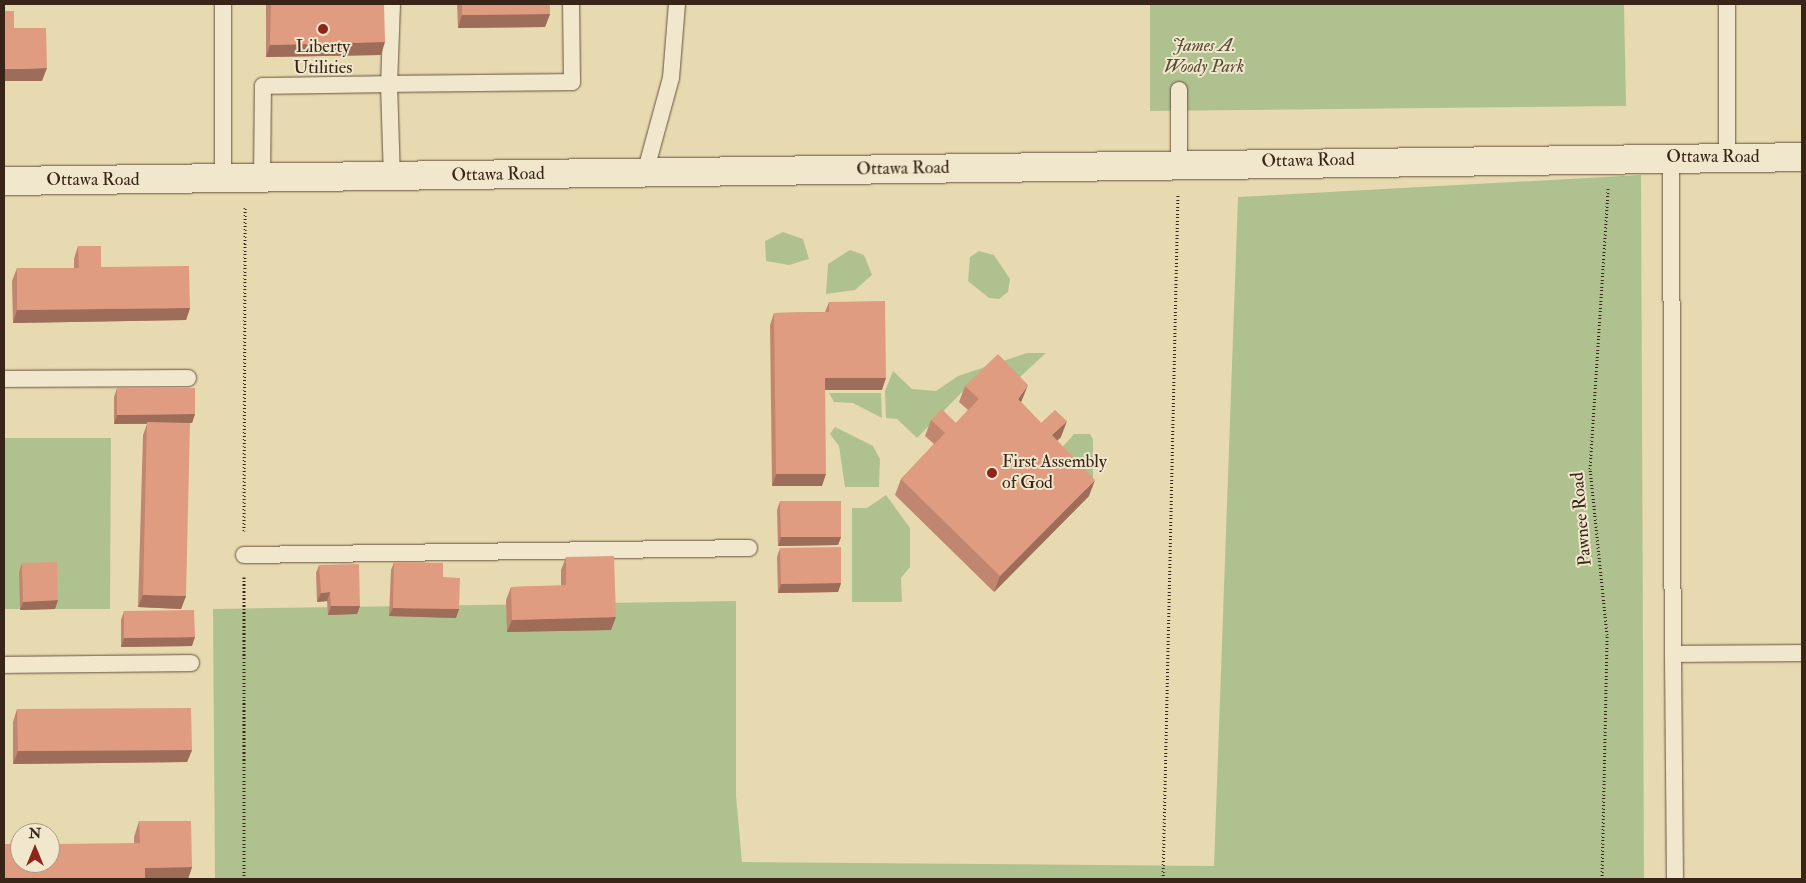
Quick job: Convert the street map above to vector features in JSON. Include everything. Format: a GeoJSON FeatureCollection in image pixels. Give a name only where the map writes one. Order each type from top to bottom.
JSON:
{"type":"FeatureCollection","features":[{"type":"Feature","properties":{"kind":"street","name":"Ottawa Road"},"geometry":{"type":"LineString","coordinates":[[4,181],[222,180],[1610,156],[1802,157]]}},
{"type":"Feature","properties":{"kind":"lane"},"geometry":{"type":"LineString","coordinates":[[222,180],[223,4]]}},
{"type":"Feature","properties":{"kind":"lane"},"geometry":{"type":"LineString","coordinates":[[392,4],[390,84],[392,177]]}},
{"type":"Feature","properties":{"kind":"lane"},"geometry":{"type":"LineString","coordinates":[[262,178],[263,86],[572,82],[571,4]]}},
{"type":"Feature","properties":{"kind":"lane"},"geometry":{"type":"LineString","coordinates":[[645,173],[671,78],[677,4]]}},
{"type":"Feature","properties":{"kind":"lane"},"geometry":{"type":"LineString","coordinates":[[1727,4],[1727,156]]}},
{"type":"Feature","properties":{"kind":"lane"},"geometry":{"type":"LineString","coordinates":[[1179,90],[1179,164]]}},
{"type":"Feature","properties":{"kind":"lane"},"geometry":{"type":"LineString","coordinates":[[1670,156],[1675,879]]}},
{"type":"Feature","properties":{"kind":"lane"},"geometry":{"type":"LineString","coordinates":[[4,379],[188,378]]}},
{"type":"Feature","properties":{"kind":"lane"},"geometry":{"type":"LineString","coordinates":[[244,555],[749,548]]}},
{"type":"Feature","properties":{"kind":"lane"},"geometry":{"type":"LineString","coordinates":[[1673,654],[1798,655]]}},
{"type":"Feature","properties":{"kind":"lane"},"geometry":{"type":"LineString","coordinates":[[4,665],[191,664]]}},
{"type":"Feature","properties":{"kind":"path","name":"Pawnee Road"},"geometry":{"type":"LineString","coordinates":[[1602,879],[1607,635],[1590,469],[1610,156]]}},
{"type":"Feature","properties":{"kind":"path"},"geometry":{"type":"LineString","coordinates":[[1163,879],[1179,164]]}},
{"type":"Feature","properties":{"kind":"green space","name":"James A. Woody Park"},"geometry":{"type":"Polygon","coordinates":[[[1150,4],[1624,4],[1626,106],[1150,111],[1150,4]]]}},
{"type":"Feature","properties":{"kind":"green space"},"geometry":{"type":"Polygon","coordinates":[[[1641,175],[1644,879],[215,879],[213,609],[736,601],[736,796],[742,862],[1214,866],[1238,197],[1641,175]]]}},
{"type":"Feature","properties":{"kind":"green space"},"geometry":{"type":"Polygon","coordinates":[[[783,232],[803,239],[809,259],[789,265],[766,261],[765,241],[783,232]]]}},
{"type":"Feature","properties":{"kind":"green space"},"geometry":{"type":"Polygon","coordinates":[[[850,250],[864,255],[872,275],[855,290],[826,294],[828,264],[850,250]]]}},
{"type":"Feature","properties":{"kind":"green space"},"geometry":{"type":"Polygon","coordinates":[[[979,251],[994,255],[1010,279],[1008,292],[999,299],[989,298],[968,281],[970,257],[979,251]]]}},
{"type":"Feature","properties":{"kind":"green space"},"geometry":{"type":"Polygon","coordinates":[[[1027,353],[1046,353],[1009,387],[969,385],[917,438],[897,419],[886,418],[885,391],[893,371],[912,389],[936,391],[958,376],[1027,353]]]}},
{"type":"Feature","properties":{"kind":"green space"},"geometry":{"type":"Polygon","coordinates":[[[829,393],[881,393],[882,418],[853,403],[834,402],[829,393]]]}},
{"type":"Feature","properties":{"kind":"green space"},"geometry":{"type":"Polygon","coordinates":[[[835,427],[873,446],[880,459],[879,487],[845,487],[839,446],[830,434],[835,427]]]}},
{"type":"Feature","properties":{"kind":"green space"},"geometry":{"type":"Polygon","coordinates":[[[1074,434],[1090,434],[1093,439],[1093,488],[1058,452],[1074,434]]]}},
{"type":"Feature","properties":{"kind":"green space"},"geometry":{"type":"Polygon","coordinates":[[[4,438],[111,438],[110,609],[4,609],[4,438]]]}},
{"type":"Feature","properties":{"kind":"green space"},"geometry":{"type":"Polygon","coordinates":[[[886,495],[910,528],[910,567],[901,578],[902,602],[852,602],[852,508],[867,508],[886,495]]]}},
{"type":"Feature","properties":{"kind":"building","name":"Liberty Utilities"},"geometry":{"type":"Polygon","coordinates":[[[271,4],[384,4],[385,42],[270,45],[271,4]]]}},
{"type":"Feature","properties":{"kind":"building"},"geometry":{"type":"Polygon","coordinates":[[[462,4],[550,4],[550,14],[462,15],[462,4]]]}},
{"type":"Feature","properties":{"kind":"building"},"geometry":{"type":"Polygon","coordinates":[[[4,11],[14,11],[14,28],[46,28],[47,68],[4,69],[4,11]]]}},
{"type":"Feature","properties":{"kind":"building"},"geometry":{"type":"Polygon","coordinates":[[[78,246],[101,246],[101,267],[189,266],[190,308],[17,310],[17,268],[79,268],[78,246]]]}},
{"type":"Feature","properties":{"kind":"building"},"geometry":{"type":"Polygon","coordinates":[[[885,301],[886,378],[825,378],[826,474],[776,474],[774,313],[829,312],[829,302],[885,301]]]}},
{"type":"Feature","properties":{"kind":"building","name":"First Assembly of God"},"geometry":{"type":"Polygon","coordinates":[[[998,354],[1028,385],[1018,399],[1041,423],[1055,410],[1067,421],[1052,435],[1095,480],[1000,576],[901,479],[945,433],[931,420],[942,409],[956,423],[979,399],[965,386],[998,354]]]}},
{"type":"Feature","properties":{"kind":"building"},"geometry":{"type":"Polygon","coordinates":[[[117,388],[195,388],[195,414],[117,415],[117,388]]]}},
{"type":"Feature","properties":{"kind":"building"},"geometry":{"type":"Polygon","coordinates":[[[147,422],[190,423],[186,596],[143,595],[147,422]]]}},
{"type":"Feature","properties":{"kind":"building"},"geometry":{"type":"Polygon","coordinates":[[[780,501],[841,501],[841,537],[781,537],[780,501]]]}},
{"type":"Feature","properties":{"kind":"building"},"geometry":{"type":"Polygon","coordinates":[[[841,547],[841,583],[781,584],[780,548],[841,547]]]}},
{"type":"Feature","properties":{"kind":"building"},"geometry":{"type":"Polygon","coordinates":[[[614,556],[616,617],[512,620],[511,587],[566,585],[566,557],[614,556]]]}},
{"type":"Feature","properties":{"kind":"building"},"geometry":{"type":"Polygon","coordinates":[[[57,562],[58,600],[23,602],[22,563],[57,562]]]}},
{"type":"Feature","properties":{"kind":"building"},"geometry":{"type":"Polygon","coordinates":[[[394,562],[443,563],[443,577],[460,578],[459,609],[393,608],[394,562]]]}},
{"type":"Feature","properties":{"kind":"building"},"geometry":{"type":"Polygon","coordinates":[[[359,564],[360,606],[331,606],[330,592],[321,593],[319,565],[359,564]]]}},
{"type":"Feature","properties":{"kind":"building"},"geometry":{"type":"Polygon","coordinates":[[[194,610],[195,637],[124,638],[124,611],[194,610]]]}},
{"type":"Feature","properties":{"kind":"building"},"geometry":{"type":"Polygon","coordinates":[[[191,708],[192,750],[18,751],[17,709],[191,708]]]}},
{"type":"Feature","properties":{"kind":"building"},"geometry":{"type":"Polygon","coordinates":[[[139,821],[191,821],[192,867],[145,868],[145,879],[4,879],[4,844],[10,844],[10,873],[60,873],[60,844],[140,843],[139,821]]]}},
{"type":"Feature","properties":{"kind":"place","name":"Liberty Utilities"},"geometry":{"type":"Point","coordinates":[323,29]}},
{"type":"Feature","properties":{"kind":"place","name":"First Assembly of God"},"geometry":{"type":"Point","coordinates":[992,473]}}]}
